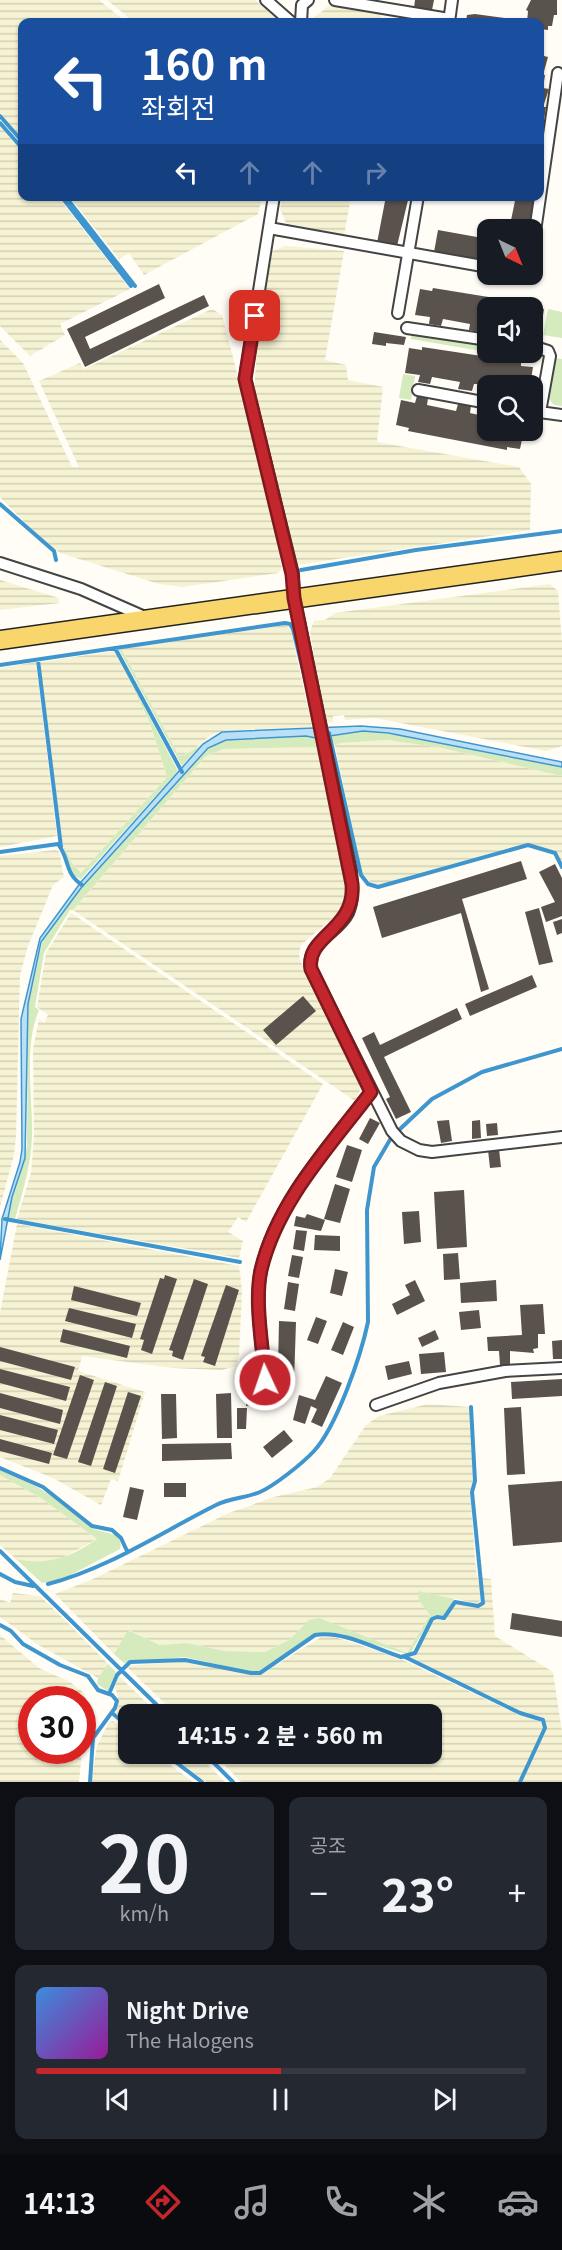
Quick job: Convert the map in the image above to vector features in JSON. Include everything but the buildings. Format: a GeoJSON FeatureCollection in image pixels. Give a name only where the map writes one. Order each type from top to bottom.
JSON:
{"type":"FeatureCollection","features":[{"type":"Feature","properties":{"kind":"main road"},"geometry":{"type":"LineString","coordinates":[[0,640],[562,561]]}},
{"type":"Feature","properties":{"kind":"street"},"geometry":{"type":"LineString","coordinates":[[266,0],[286,18]]}},
{"type":"Feature","properties":{"kind":"street"},"geometry":{"type":"LineString","coordinates":[[301,18],[302,5],[308,0]]}},
{"type":"Feature","properties":{"kind":"street"},"geometry":{"type":"LineString","coordinates":[[335,0],[433,18]]}},
{"type":"Feature","properties":{"kind":"street"},"geometry":{"type":"LineString","coordinates":[[449,18],[452,0]]}},
{"type":"Feature","properties":{"kind":"street"},"geometry":{"type":"LineString","coordinates":[[544,169],[558,73]]}},
{"type":"Feature","properties":{"kind":"street"},"geometry":{"type":"LineString","coordinates":[[273,201],[245,379],[292,574],[294,598],[351,871],[353,897],[347,915],[313,949],[309,959],[311,969],[371,1092],[396,1136],[419,1150],[432,1152],[562,1137]]}},
{"type":"Feature","properties":{"kind":"street"},"geometry":{"type":"LineString","coordinates":[[398,312],[417,201]]}},
{"type":"Feature","properties":{"kind":"street"},"geometry":{"type":"LineString","coordinates":[[537,219],[539,201]]}},
{"type":"Feature","properties":{"kind":"street"},"geometry":{"type":"LineString","coordinates":[[269,228],[477,265]]}},
{"type":"Feature","properties":{"kind":"street"},"geometry":{"type":"LineString","coordinates":[[407,328],[477,338]]}},
{"type":"Feature","properties":{"kind":"street"},"geometry":{"type":"LineString","coordinates":[[543,349],[548,351],[550,356],[543,384]]}},
{"type":"Feature","properties":{"kind":"street"},"geometry":{"type":"LineString","coordinates":[[418,390],[477,401]]}},
{"type":"Feature","properties":{"kind":"street"},"geometry":{"type":"LineString","coordinates":[[543,412],[562,415]]}},
{"type":"Feature","properties":{"kind":"street"},"geometry":{"type":"LineString","coordinates":[[0,563],[81,589],[150,619]]}},
{"type":"Feature","properties":{"kind":"street"},"geometry":{"type":"LineString","coordinates":[[252,1386],[261,1384],[265,1380],[259,1287],[267,1251],[286,1209],[315,1165],[371,1092]]}},
{"type":"Feature","properties":{"kind":"street"},"geometry":{"type":"LineString","coordinates":[[376,1405],[439,1383],[505,1371],[562,1368]]}},
{"type":"Feature","properties":{"kind":"shaded area"},"geometry":{"type":"Polygon","coordinates":[[[0,0],[99,0],[121,18],[18,18],[18,133],[0,113],[0,0]]]}},
{"type":"Feature","properties":{"kind":"shaded area"},"geometry":{"type":"Polygon","coordinates":[[[107,0],[255,0],[275,18],[129,18],[107,0]]]}},
{"type":"Feature","properties":{"kind":"shaded area"},"geometry":{"type":"Polygon","coordinates":[[[330,5],[382,13],[381,18],[313,18],[330,5]]]}},
{"type":"Feature","properties":{"kind":"shaded area"},"geometry":{"type":"Polygon","coordinates":[[[0,126],[18,146],[18,201],[61,201],[130,289],[60,324],[65,335],[30,356],[0,326],[0,126]]]}},
{"type":"Feature","properties":{"kind":"shaded area"},"geometry":{"type":"Polygon","coordinates":[[[73,201],[261,201],[258,214],[144,275],[129,253],[119,259],[73,201]]]}},
{"type":"Feature","properties":{"kind":"shaded area"},"geometry":{"type":"Polygon","coordinates":[[[281,201],[350,201],[344,236],[286,223],[280,209],[281,201]]]}},
{"type":"Feature","properties":{"kind":"shaded area"},"geometry":{"type":"Polygon","coordinates":[[[285,246],[344,251],[325,360],[346,365],[348,380],[383,387],[377,442],[519,467],[531,484],[530,530],[297,565],[254,388],[265,254],[285,246]]]}},
{"type":"Feature","properties":{"kind":"shaded area"},"geometry":{"type":"Polygon","coordinates":[[[212,309],[222,315],[261,465],[282,568],[278,573],[183,587],[159,584],[60,553],[34,532],[0,497],[0,340],[23,363],[72,467],[79,467],[39,381],[80,363],[84,369],[212,309]]]}},
{"type":"Feature","properties":{"kind":"shaded area"},"geometry":{"type":"Polygon","coordinates":[[[0,580],[59,598],[59,603],[0,610],[0,580]]]}},
{"type":"Feature","properties":{"kind":"shaded area"},"geometry":{"type":"Polygon","coordinates":[[[550,584],[558,591],[562,642],[562,746],[546,751],[375,718],[345,720],[344,715],[333,716],[333,722],[325,723],[310,631],[314,621],[325,620],[335,613],[550,584]]]}},
{"type":"Feature","properties":{"kind":"shaded area"},"geometry":{"type":"Polygon","coordinates":[[[286,625],[291,630],[312,727],[223,731],[211,735],[190,752],[179,756],[121,648],[286,625]]]}},
{"type":"Feature","properties":{"kind":"shaded area"},"geometry":{"type":"Polygon","coordinates":[[[115,651],[150,723],[167,777],[81,873],[72,863],[62,842],[40,662],[115,651]]]}},
{"type":"Feature","properties":{"kind":"shaded area"},"geometry":{"type":"Polygon","coordinates":[[[36,662],[57,836],[0,847],[0,668],[36,662]]]}},
{"type":"Feature","properties":{"kind":"shaded area"},"geometry":{"type":"Polygon","coordinates":[[[387,740],[442,748],[562,776],[562,864],[554,850],[527,844],[379,885],[370,882],[362,874],[335,746],[340,743],[387,740]]]}},
{"type":"Feature","properties":{"kind":"shaded area"},"geometry":{"type":"Polygon","coordinates":[[[318,747],[345,874],[347,896],[343,909],[301,945],[299,954],[363,1084],[355,1101],[73,910],[205,757],[223,749],[318,747]]]}},
{"type":"Feature","properties":{"kind":"shaded area"},"geometry":{"type":"Polygon","coordinates":[[[59,851],[64,877],[53,885],[28,946],[20,975],[16,1136],[14,1155],[0,1207],[0,856],[59,851]]]}},
{"type":"Feature","properties":{"kind":"shaded area"},"geometry":{"type":"Polygon","coordinates":[[[71,913],[323,1084],[246,1222],[238,1217],[228,1232],[243,1241],[239,1258],[17,1219],[31,1173],[34,1136],[33,1049],[39,1019],[44,1023],[48,1015],[37,1007],[46,953],[71,913]]]}},
{"type":"Feature","properties":{"kind":"shaded area"},"geometry":{"type":"Polygon","coordinates":[[[17,1224],[239,1266],[242,1291],[239,1355],[236,1366],[222,1370],[173,1368],[82,1356],[78,1371],[145,1392],[118,1481],[111,1479],[101,1505],[53,1478],[0,1457],[0,1313],[17,1224]]]}},
{"type":"Feature","properties":{"kind":"shaded area"},"geometry":{"type":"Polygon","coordinates":[[[428,1404],[470,1407],[473,1481],[470,1492],[476,1570],[482,1596],[478,1604],[457,1599],[419,1601],[430,1615],[407,1653],[369,1640],[366,1636],[301,1628],[289,1640],[265,1652],[225,1651],[187,1643],[160,1645],[129,1630],[114,1654],[55,1594],[91,1580],[229,1513],[274,1497],[317,1487],[330,1478],[366,1425],[379,1416],[428,1404]]]}},
{"type":"Feature","properties":{"kind":"shaded area"},"geometry":{"type":"Polygon","coordinates":[[[0,1475],[41,1498],[97,1539],[56,1561],[34,1563],[16,1559],[0,1545],[0,1475]]]}},
{"type":"Feature","properties":{"kind":"shaded area"},"geometry":{"type":"Polygon","coordinates":[[[482,1578],[491,1579],[495,1636],[553,1672],[562,1732],[562,1782],[522,1782],[546,1729],[544,1720],[520,1712],[408,1658],[416,1654],[433,1620],[444,1620],[455,1603],[478,1607],[484,1604],[482,1578]]]}},
{"type":"Feature","properties":{"kind":"shaded area"},"geometry":{"type":"Polygon","coordinates":[[[13,1593],[40,1596],[70,1625],[108,1664],[98,1678],[37,1644],[0,1617],[0,1599],[10,1603],[13,1593]]]}},
{"type":"Feature","properties":{"kind":"shaded area"},"geometry":{"type":"Polygon","coordinates":[[[0,1635],[39,1668],[75,1686],[18,1686],[18,1764],[81,1764],[79,1782],[0,1782],[0,1635]]]}},
{"type":"Feature","properties":{"kind":"shaded area"},"geometry":{"type":"Polygon","coordinates":[[[323,1636],[335,1637],[401,1659],[519,1715],[542,1722],[544,1728],[519,1782],[241,1782],[224,1764],[442,1764],[442,1704],[166,1704],[126,1666],[185,1661],[260,1675],[323,1636]]]}},
{"type":"Feature","properties":{"kind":"shaded area"},"geometry":{"type":"Polygon","coordinates":[[[119,1676],[148,1704],[118,1704],[115,1686],[119,1676]]]}},
{"type":"Feature","properties":{"kind":"shaded area"},"geometry":{"type":"Polygon","coordinates":[[[113,1721],[118,1725],[118,1764],[169,1764],[193,1782],[91,1782],[94,1764],[96,1764],[97,1746],[109,1722],[113,1721]]]}},
{"type":"Feature","properties":{"kind":"shaded area"},"geometry":{"type":"Polygon","coordinates":[[[182,1764],[207,1764],[225,1782],[206,1782],[182,1764]]]}},
{"type":"Feature","properties":{"kind":"green space"},"geometry":{"type":"Polygon","coordinates":[[[548,309],[562,312],[562,338],[543,335],[548,309]]]}},
{"type":"Feature","properties":{"kind":"green space"},"geometry":{"type":"Polygon","coordinates":[[[411,332],[477,344],[477,350],[411,339],[411,332]]]}},
{"type":"Feature","properties":{"kind":"green space"},"geometry":{"type":"Polygon","coordinates":[[[555,358],[562,359],[562,406],[554,405],[549,399],[555,358]]]}},
{"type":"Feature","properties":{"kind":"green space"},"geometry":{"type":"Polygon","coordinates":[[[403,374],[415,376],[411,400],[399,398],[403,374]]]}},
{"type":"Feature","properties":{"kind":"green space"},"geometry":{"type":"Polygon","coordinates":[[[118,648],[121,648],[179,756],[190,752],[218,732],[202,744],[182,766],[118,648]]]}},
{"type":"Feature","properties":{"kind":"green space"},"geometry":{"type":"Polygon","coordinates":[[[115,651],[178,771],[81,879],[72,874],[62,842],[72,863],[81,873],[167,777],[150,723],[115,651]]]}},
{"type":"Feature","properties":{"kind":"green space"},"geometry":{"type":"Polygon","coordinates":[[[363,731],[404,736],[562,767],[562,776],[442,748],[387,740],[340,743],[335,746],[331,736],[363,731]]]}},
{"type":"Feature","properties":{"kind":"green space"},"geometry":{"type":"Polygon","coordinates":[[[307,736],[316,738],[318,747],[223,749],[205,757],[73,910],[70,910],[44,953],[35,1007],[39,1010],[31,1040],[32,1136],[30,1157],[15,1219],[7,1217],[27,1147],[28,1004],[30,986],[44,937],[81,888],[208,747],[226,740],[307,736]]]}},
{"type":"Feature","properties":{"kind":"green space"},"geometry":{"type":"Polygon","coordinates":[[[0,1469],[48,1494],[91,1527],[115,1535],[121,1543],[120,1549],[63,1579],[42,1583],[16,1559],[38,1561],[59,1558],[78,1551],[97,1539],[41,1498],[0,1475],[0,1469]]]}},
{"type":"Feature","properties":{"kind":"green space"},"geometry":{"type":"Polygon","coordinates":[[[418,1591],[454,1599],[447,1614],[431,1619],[409,1655],[336,1633],[315,1634],[259,1671],[251,1672],[185,1657],[124,1663],[114,1654],[128,1630],[160,1645],[187,1643],[225,1651],[265,1652],[289,1640],[309,1620],[319,1618],[407,1653],[430,1615],[419,1601],[418,1591]]]}},
{"type":"Feature","properties":{"kind":"green space"},"geometry":{"type":"Polygon","coordinates":[[[108,1664],[116,1672],[108,1691],[97,1684],[98,1678],[108,1664]]]}},
{"type":"Feature","properties":{"kind":"water"},"geometry":{"type":"Polygon","coordinates":[[[361,726],[400,729],[562,762],[562,767],[388,733],[363,731],[316,738],[306,736],[226,740],[208,748],[81,888],[41,942],[28,1004],[25,1158],[12,1197],[0,1260],[2,1219],[22,1149],[21,1019],[40,938],[81,882],[203,744],[222,732],[361,726]]]}},
{"type":"Feature","properties":{"kind":"waterway"},"geometry":{"type":"LineString","coordinates":[[0,116],[18,136]]}},
{"type":"Feature","properties":{"kind":"waterway"},"geometry":{"type":"LineString","coordinates":[[0,123],[18,143]]}},
{"type":"Feature","properties":{"kind":"waterway"},"geometry":{"type":"LineString","coordinates":[[65,201],[131,286]]}},
{"type":"Feature","properties":{"kind":"waterway"},"geometry":{"type":"LineString","coordinates":[[69,201],[135,286]]}},
{"type":"Feature","properties":{"kind":"waterway"},"geometry":{"type":"LineString","coordinates":[[0,504],[54,551],[56,560]]}},
{"type":"Feature","properties":{"kind":"waterway"},"geometry":{"type":"LineString","coordinates":[[301,570],[416,550],[562,531]]}},
{"type":"Feature","properties":{"kind":"waterway"},"geometry":{"type":"LineString","coordinates":[[0,665],[285,623],[290,624],[293,629],[309,695]]}},
{"type":"Feature","properties":{"kind":"waterway"},"geometry":{"type":"LineString","coordinates":[[115,648],[182,772]]}},
{"type":"Feature","properties":{"kind":"waterway"},"geometry":{"type":"LineString","coordinates":[[38,660],[61,847]]}},
{"type":"Feature","properties":{"kind":"waterway"},"geometry":{"type":"LineString","coordinates":[[329,733],[361,875],[368,884],[378,887],[528,845],[555,853],[562,867]]}},
{"type":"Feature","properties":{"kind":"waterway"},"geometry":{"type":"LineString","coordinates":[[0,852],[58,844],[72,876],[82,885]]}},
{"type":"Feature","properties":{"kind":"waterway"},"geometry":{"type":"LineString","coordinates":[[399,1130],[432,1099],[482,1072],[562,1049]]}},
{"type":"Feature","properties":{"kind":"waterway"},"geometry":{"type":"LineString","coordinates":[[48,1584],[113,1560],[221,1503],[260,1492],[303,1462],[323,1440],[354,1371],[365,1336],[368,1322],[367,1210],[374,1167],[391,1138]]}},
{"type":"Feature","properties":{"kind":"waterway"},"geometry":{"type":"LineString","coordinates":[[5,1219],[240,1262]]}},
{"type":"Feature","properties":{"kind":"waterway"},"geometry":{"type":"LineString","coordinates":[[109,1694],[117,1675],[130,1662],[185,1660],[260,1673],[315,1635],[336,1635],[401,1657],[415,1653],[432,1619],[444,1618],[455,1602],[478,1606],[483,1603],[472,1492],[475,1481],[471,1407]]}},
{"type":"Feature","properties":{"kind":"waterway"},"geometry":{"type":"LineString","coordinates":[[0,1468],[43,1487],[92,1526],[112,1530],[121,1538],[127,1551]]}},
{"type":"Feature","properties":{"kind":"waterway"},"geometry":{"type":"LineString","coordinates":[[0,1551],[156,1704]]}},
{"type":"Feature","properties":{"kind":"waterway"},"geometry":{"type":"LineString","coordinates":[[0,1574],[15,1582],[33,1586]]}},
{"type":"Feature","properties":{"kind":"waterway"},"geometry":{"type":"LineString","coordinates":[[0,1625],[11,1631],[23,1644],[60,1665],[88,1676],[98,1690],[112,1695],[117,1701],[115,1708],[93,1738],[90,1782]]}},
{"type":"Feature","properties":{"kind":"waterway"},"geometry":{"type":"LineString","coordinates":[[405,1657],[520,1713],[543,1720],[545,1728],[520,1782]]}},
{"type":"Feature","properties":{"kind":"waterway"},"geometry":{"type":"LineString","coordinates":[[112,1713],[118,1718]]}},
{"type":"Feature","properties":{"kind":"waterway"},"geometry":{"type":"LineString","coordinates":[[178,1764],[202,1782]]}},
{"type":"Feature","properties":{"kind":"waterway"},"geometry":{"type":"LineString","coordinates":[[215,1764],[233,1782]]}},
{"type":"Feature","properties":{"kind":"route"},"geometry":{"type":"LineString","coordinates":[[255,316],[245,379],[292,574],[294,598],[351,871],[353,897],[347,915],[313,949],[309,959],[311,969],[371,1092],[315,1165],[286,1209],[267,1251],[259,1287],[265,1380]]}}]}
